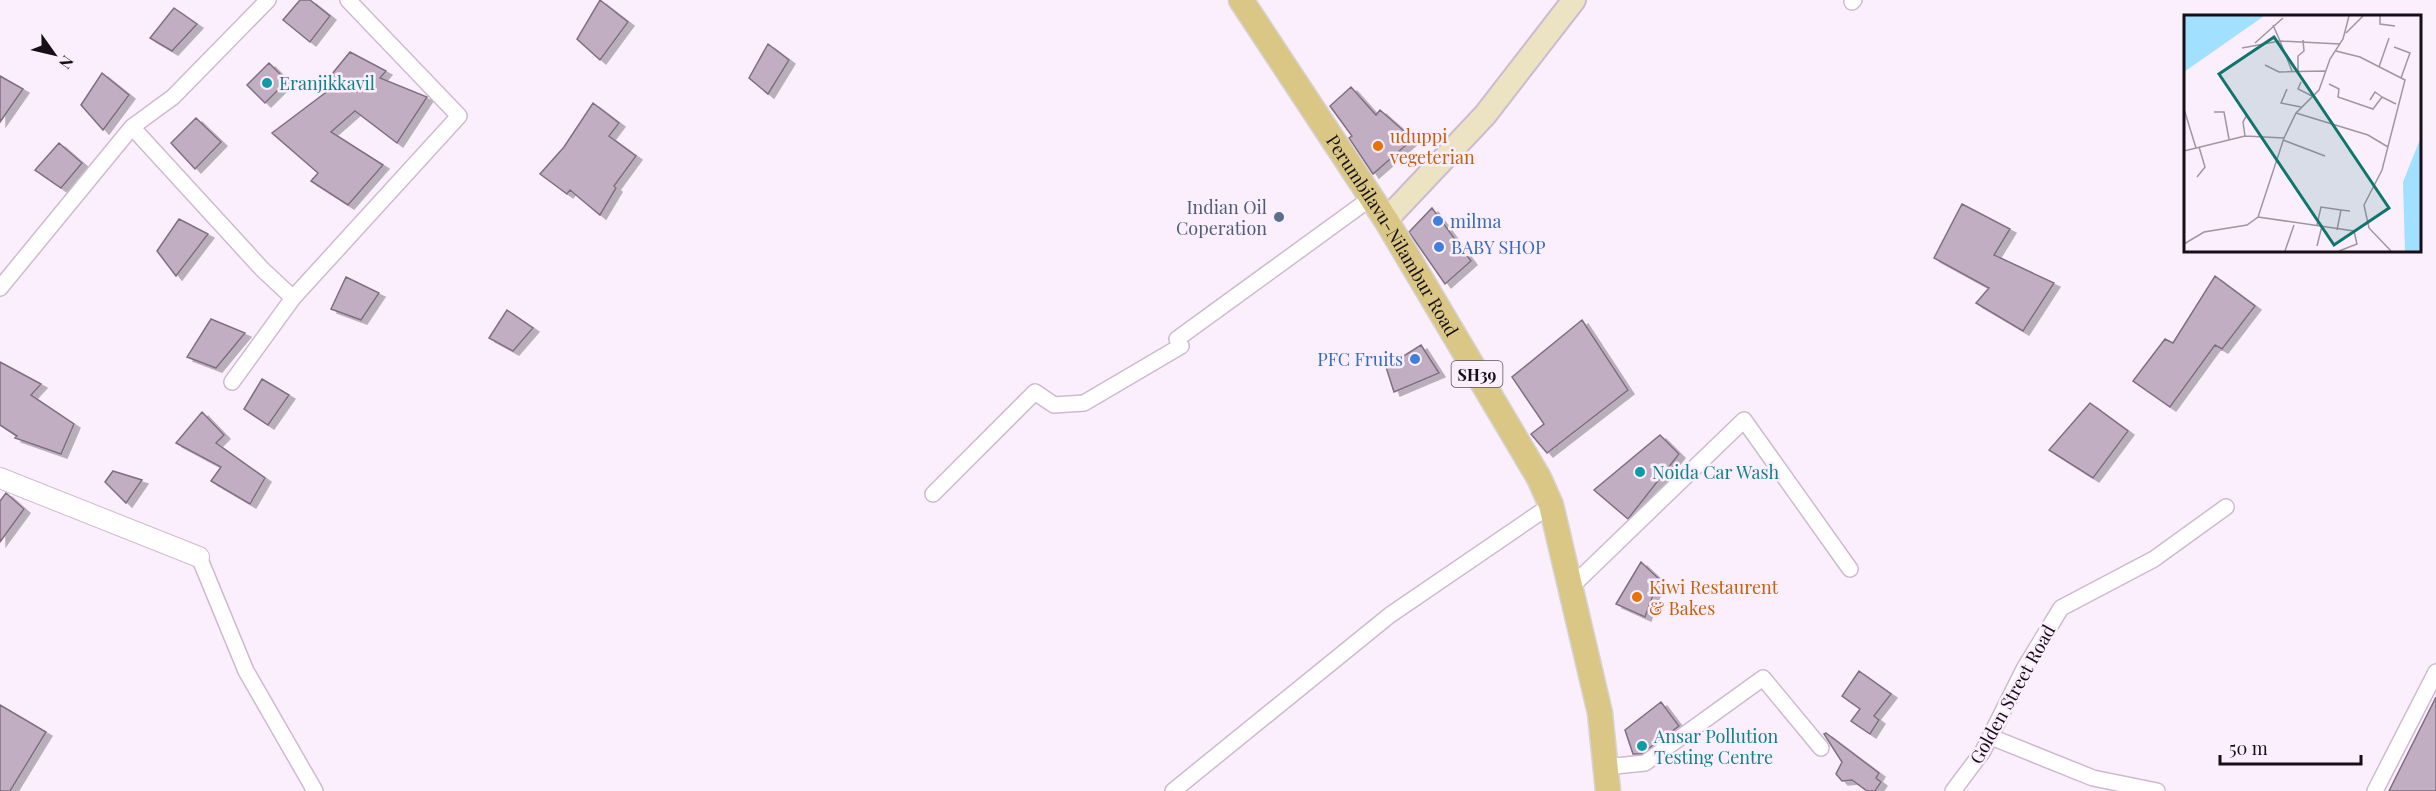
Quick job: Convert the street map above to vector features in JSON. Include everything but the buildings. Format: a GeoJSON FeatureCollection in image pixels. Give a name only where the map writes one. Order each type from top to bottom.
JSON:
{"type":"FeatureCollection","features":[{"type":"Feature","properties":{"kind":"main road","name":"Perumbilavu-Nilambur Road"},"geometry":{"type":"LineString","coordinates":[[1241,0],[1386,220],[1539,478],[1551,505],[1600,713],[1608,791]]}},
{"type":"Feature","properties":{"kind":"main road"},"geometry":{"type":"LineString","coordinates":[[1386,220],[1485,115],[1574,0]]}},
{"type":"Feature","properties":{"kind":"street"},"geometry":{"type":"LineString","coordinates":[[231,382],[293,298],[459,116],[348,0]]}},
{"type":"Feature","properties":{"kind":"street"},"geometry":{"type":"LineString","coordinates":[[0,288],[132,128],[173,97],[264,2]]}},
{"type":"Feature","properties":{"kind":"street"},"geometry":{"type":"LineString","coordinates":[[132,128],[262,269],[293,298]]}},
{"type":"Feature","properties":{"kind":"street"},"geometry":{"type":"LineString","coordinates":[[933,494],[1035,392],[1054,405],[1084,404],[1181,346],[1177,339],[1371,198]]}},
{"type":"Feature","properties":{"kind":"street"},"geometry":{"type":"LineString","coordinates":[[1571,587],[1744,420],[1850,569]]}},
{"type":"Feature","properties":{"kind":"street"},"geometry":{"type":"LineString","coordinates":[[0,478],[199,557],[246,671],[315,791]]}},
{"type":"Feature","properties":{"kind":"street"},"geometry":{"type":"LineString","coordinates":[[1173,791],[1390,615],[1551,505]]}},
{"type":"Feature","properties":{"kind":"street","name":"Golden Street Road"},"geometry":{"type":"LineString","coordinates":[[1953,791],[1983,751],[2024,669],[2061,608],[2154,559],[2226,507]]}},
{"type":"Feature","properties":{"kind":"street"},"geometry":{"type":"LineString","coordinates":[[2374,791],[2436,672]]}},
{"type":"Feature","properties":{"kind":"street"},"geometry":{"type":"LineString","coordinates":[[1605,766],[1645,763],[1763,678],[1821,748]]}},
{"type":"Feature","properties":{"kind":"street"},"geometry":{"type":"LineString","coordinates":[[1991,737],[2093,778],[2157,791]]}},
{"type":"Feature","properties":{"kind":"place","name":"Eranjikkavil"},"geometry":{"type":"Point","coordinates":[267,83]}},
{"type":"Feature","properties":{"kind":"place","name":"uduppi vegeterian"},"geometry":{"type":"Point","coordinates":[1378,146]}},
{"type":"Feature","properties":{"kind":"place","name":"Indian Oil Coperation"},"geometry":{"type":"Point","coordinates":[1279,217]}},
{"type":"Feature","properties":{"kind":"place","name":"milma"},"geometry":{"type":"Point","coordinates":[1438,221]}},
{"type":"Feature","properties":{"kind":"place","name":"BABY SHOP"},"geometry":{"type":"Point","coordinates":[1439,247]}},
{"type":"Feature","properties":{"kind":"place","name":"PFC Fruits"},"geometry":{"type":"Point","coordinates":[1415,359]}},
{"type":"Feature","properties":{"kind":"place","name":"Noida Car Wash"},"geometry":{"type":"Point","coordinates":[1640,472]}},
{"type":"Feature","properties":{"kind":"place","name":"Kiwi Restaurent & Bakes"},"geometry":{"type":"Point","coordinates":[1637,597]}},
{"type":"Feature","properties":{"kind":"place","name":"Ansar Pollution Testing Centre"},"geometry":{"type":"Point","coordinates":[1642,746]}}]}
